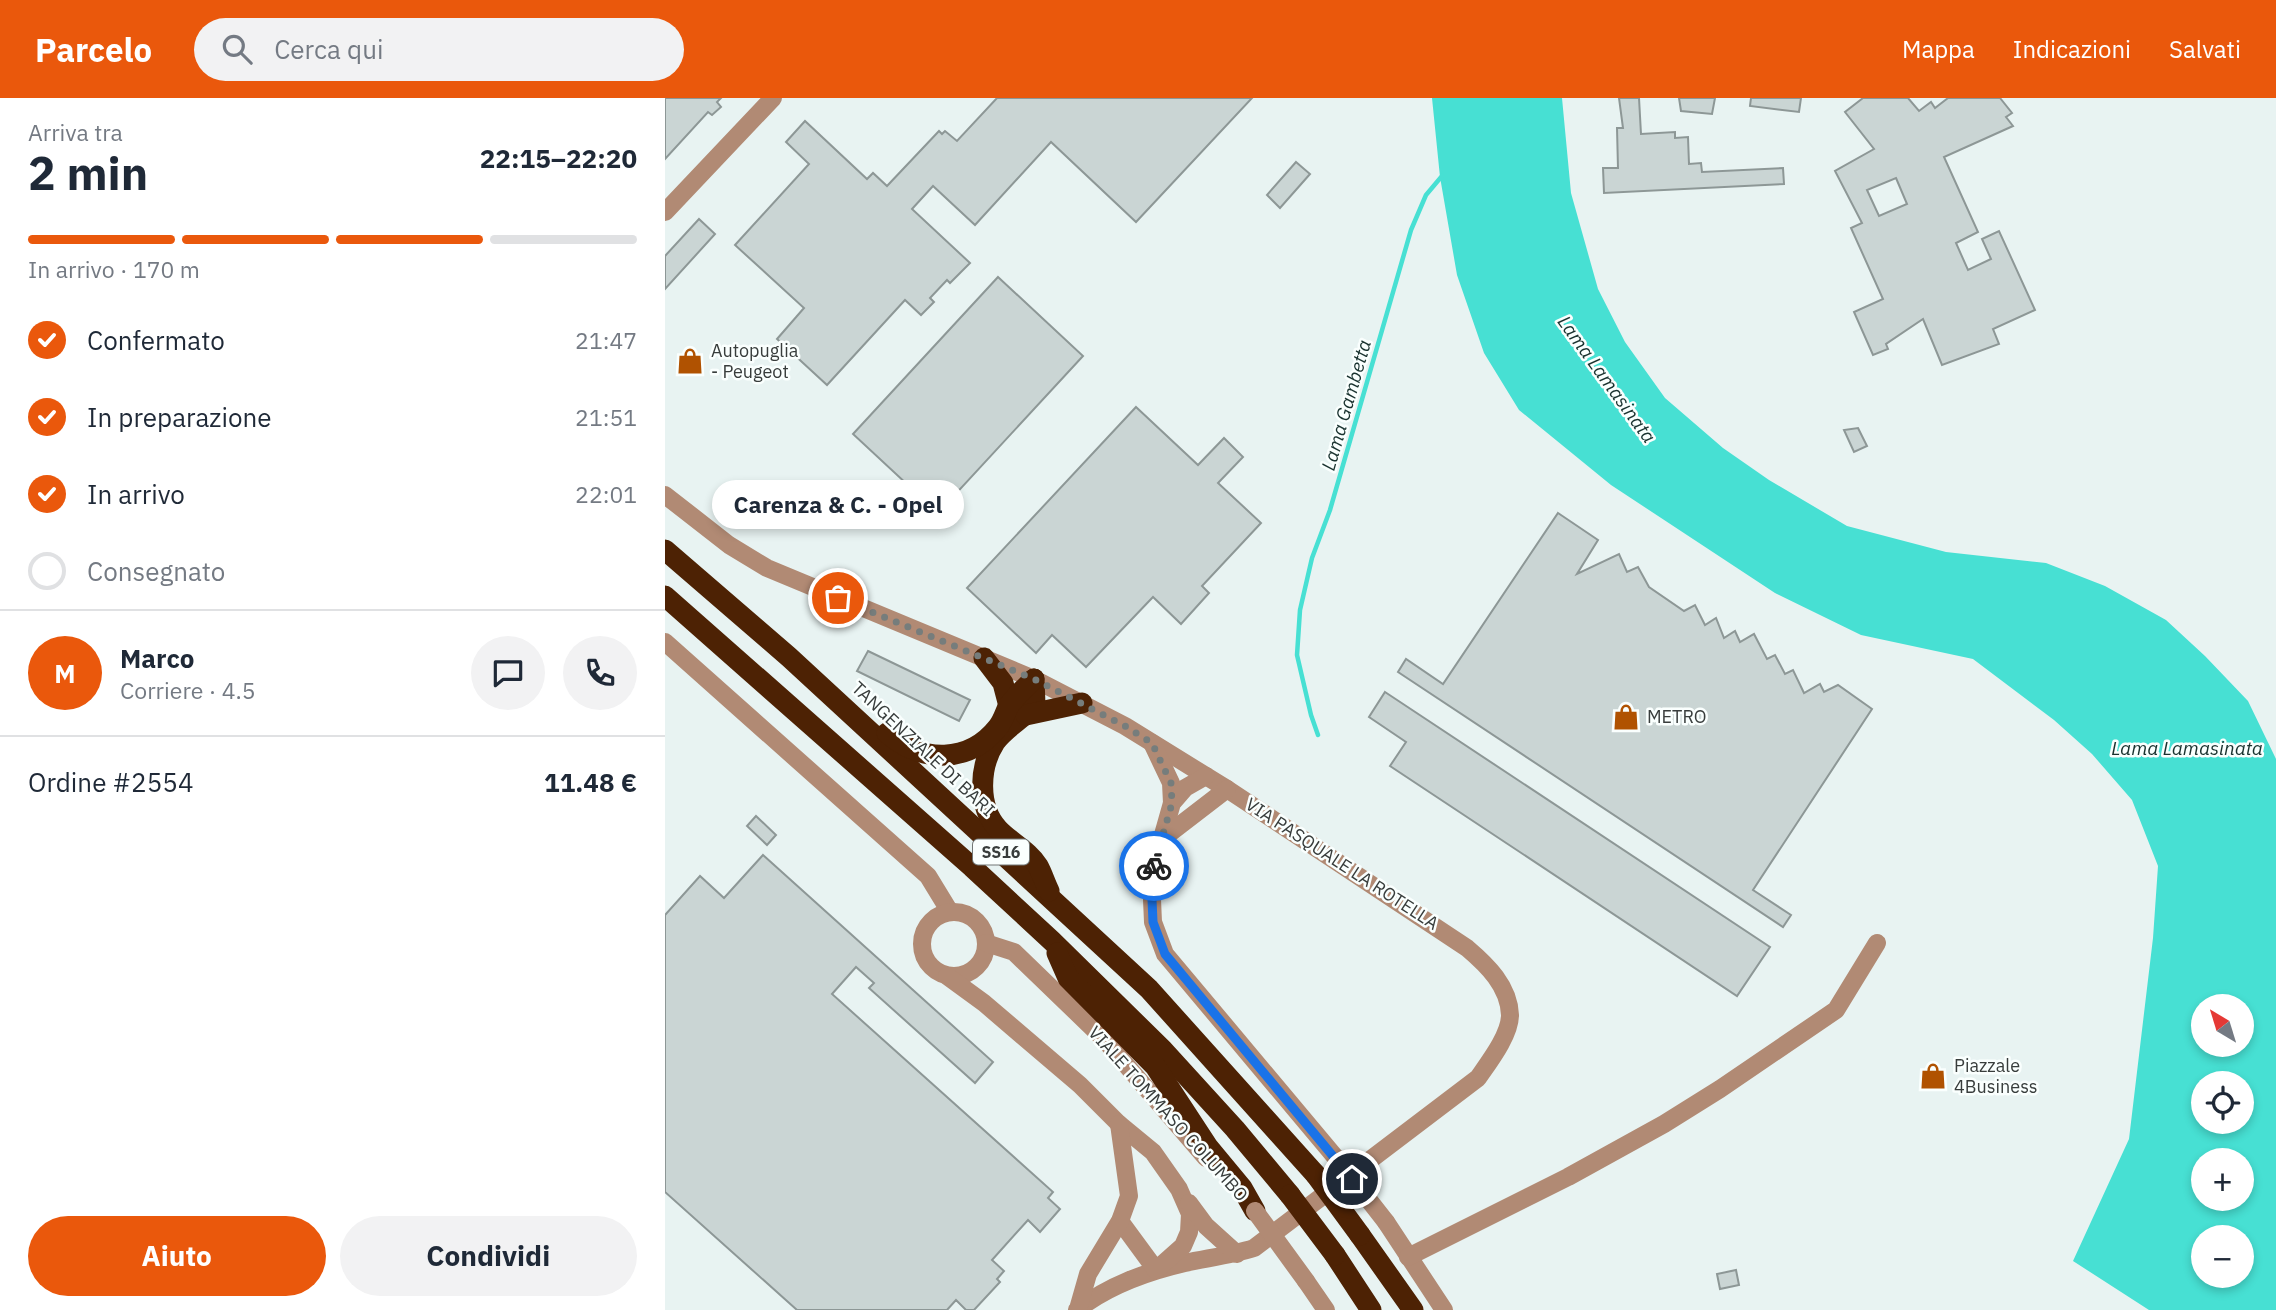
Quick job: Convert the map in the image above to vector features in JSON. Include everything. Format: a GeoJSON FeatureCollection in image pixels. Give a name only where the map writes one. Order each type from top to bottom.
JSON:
{"type":"FeatureCollection","features":[{"type":"Feature","properties":{"kind":"highway","name":"TANGENZIALE DI BARI"},"geometry":{"type":"LineString","coordinates":[[665,550],[789,657],[1149,989],[1315,1175],[1413,1310]]}},
{"type":"Feature","properties":{"kind":"highway","name":"SS16"},"geometry":{"type":"LineString","coordinates":[[665,596],[972,867],[1163,1050],[1235,1129],[1290,1195],[1335,1255],[1371,1310]]}},
{"type":"Feature","properties":{"kind":"highway"},"geometry":{"type":"LineString","coordinates":[[789,657],[837,688],[902,746],[923,754],[957,754],[985,740],[1017,711],[1035,705],[1034,679]]}},
{"type":"Feature","properties":{"kind":"highway"},"geometry":{"type":"LineString","coordinates":[[984,658],[1003,683],[1017,711]]}},
{"type":"Feature","properties":{"kind":"highway"},"geometry":{"type":"LineString","coordinates":[[1017,711],[1082,703]]}},
{"type":"Feature","properties":{"kind":"highway"},"geometry":{"type":"LineString","coordinates":[[1017,711],[1010,727],[996,741],[988,756],[983,772],[986,808],[996,827],[1037,864],[1052,899]]}},
{"type":"Feature","properties":{"kind":"highway"},"geometry":{"type":"LineString","coordinates":[[1052,942],[1068,978],[1168,1082],[1202,1138],[1242,1188],[1255,1211]]}},
{"type":"Feature","properties":{"kind":"street"},"geometry":{"type":"LineString","coordinates":[[665,212],[773,98]]}},
{"type":"Feature","properties":{"kind":"street","name":"VIA PASQUALE LA ROTELLA"},"geometry":{"type":"LineString","coordinates":[[665,495],[729,545],[767,568],[1034,679],[1125,726],[1227,789],[1468,948],[1489,967],[1502,987],[1510,1016],[1501,1043],[1478,1078],[1254,1248],[1237,1254],[1156,1270],[1125,1280],[1078,1309]]}},
{"type":"Feature","properties":{"kind":"street"},"geometry":{"type":"LineString","coordinates":[[665,642],[928,876],[950,912]]}},
{"type":"Feature","properties":{"kind":"street"},"geometry":{"type":"LineString","coordinates":[[1152,743],[1171,783],[1172,803],[1151,877],[1153,922],[1165,954],[1336,1157],[1386,1222],[1444,1310]]}},
{"type":"Feature","properties":{"kind":"street"},"geometry":{"type":"LineString","coordinates":[[1172,803],[1185,788],[1206,776]]}},
{"type":"Feature","properties":{"kind":"street"},"geometry":{"type":"LineString","coordinates":[[1162,839],[1227,789]]}},
{"type":"Feature","properties":{"kind":"street"},"geometry":{"type":"LineString","coordinates":[[976,968],[958,977],[938,973],[930,967],[921,948],[925,928],[940,915],[950,912],[971,916],[979,923],[986,943],[985,952],[976,968],[976,982],[983,1003]]}},
{"type":"Feature","properties":{"kind":"street","name":"VIALE TOMMASO COLUMBO"},"geometry":{"type":"LineString","coordinates":[[986,943],[1014,952],[1103,1038],[1255,1211],[1326,1310]]}},
{"type":"Feature","properties":{"kind":"street"},"geometry":{"type":"LineString","coordinates":[[1408,1257],[1568,1177],[1664,1124],[1720,1089],[1836,1010],[1877,943]]}},
{"type":"Feature","properties":{"kind":"street"},"geometry":{"type":"LineString","coordinates":[[947,976],[1080,1085],[1119,1124],[1153,1152],[1206,1226],[1237,1254]]}},
{"type":"Feature","properties":{"kind":"street"},"geometry":{"type":"LineString","coordinates":[[1078,1309],[1088,1274],[1120,1221],[1129,1196],[1119,1124]]}},
{"type":"Feature","properties":{"kind":"street"},"geometry":{"type":"LineString","coordinates":[[1120,1221],[1156,1270],[1183,1246],[1189,1232],[1190,1214],[1179,1189]]}},
{"type":"Feature","properties":{"kind":"water","name":"Lama Lamasinata"},"geometry":{"type":"Polygon","coordinates":[[[1432,98],[1562,98],[1571,193],[1598,289],[1625,342],[1665,398],[1723,448],[1769,480],[1847,526],[1946,552],[2046,563],[2105,586],[2166,620],[2248,701],[2276,759],[2276,1310],[2149,1310],[2073,1261],[2129,1139],[2153,938],[2158,866],[2132,800],[2092,754],[2054,720],[1973,659],[1861,635],[1775,593],[1611,485],[1519,410],[1484,353],[1457,275],[1440,177],[1432,98]]]}},
{"type":"Feature","properties":{"kind":"building"},"geometry":{"type":"Polygon","coordinates":[[[665,98],[721,98],[717,102],[721,107],[712,115],[708,112],[665,159],[665,98]]]}},
{"type":"Feature","properties":{"kind":"building"},"geometry":{"type":"Polygon","coordinates":[[[997,98],[1252,98],[1136,222],[1051,142],[975,225],[933,186],[912,209],[970,263],[950,283],[947,280],[930,298],[934,302],[921,315],[905,300],[827,385],[777,339],[804,308],[735,245],[809,164],[786,142],[805,121],[867,179],[873,173],[887,186],[939,131],[942,134],[945,131],[957,141],[997,98]]]}},
{"type":"Feature","properties":{"kind":"building"},"geometry":{"type":"Polygon","coordinates":[[[1619,98],[1639,98],[1641,134],[1675,132],[1675,138],[1688,137],[1689,164],[1701,163],[1702,172],[1783,168],[1784,184],[1604,193],[1603,168],[1618,168],[1617,128],[1623,128],[1619,98]]]}},
{"type":"Feature","properties":{"kind":"building"},"geometry":{"type":"Polygon","coordinates":[[[1679,98],[1715,98],[1712,114],[1681,111],[1679,98]]]}},
{"type":"Feature","properties":{"kind":"building"},"geometry":{"type":"Polygon","coordinates":[[[1751,98],[1801,98],[1799,112],[1750,106],[1751,98]]]}},
{"type":"Feature","properties":{"kind":"building"},"geometry":{"type":"Polygon","coordinates":[[[1863,98],[1908,98],[1919,111],[1931,102],[1935,108],[1948,98],[2000,98],[2012,113],[2006,117],[2013,126],[1944,157],[1978,232],[1956,243],[1968,270],[1991,259],[1982,239],[1999,231],[2035,310],[1993,329],[1999,344],[1942,365],[1923,319],[1886,344],[1888,349],[1873,355],[1854,312],[1883,299],[1851,228],[1862,223],[1835,171],[1874,149],[1845,112],[1863,98]],[[1896,178],[1867,190],[1879,216],[1907,204],[1896,178]]]}},
{"type":"Feature","properties":{"kind":"building"},"geometry":{"type":"Polygon","coordinates":[[[1296,162],[1310,174],[1280,208],[1267,195],[1296,162]]]}},
{"type":"Feature","properties":{"kind":"building"},"geometry":{"type":"Polygon","coordinates":[[[699,219],[715,234],[665,289],[665,256],[699,219]]]}},
{"type":"Feature","properties":{"kind":"building"},"geometry":{"type":"Polygon","coordinates":[[[998,277],[1083,356],[938,513],[853,434],[998,277]]]}},
{"type":"Feature","properties":{"kind":"building"},"geometry":{"type":"Polygon","coordinates":[[[1136,407],[1198,465],[1224,438],[1243,457],[1218,483],[1261,523],[1202,586],[1209,593],[1181,624],[1153,597],[1086,667],[1052,635],[1036,653],[967,588],[1136,407]]]}},
{"type":"Feature","properties":{"kind":"building"},"geometry":{"type":"Polygon","coordinates":[[[1858,428],[1867,446],[1854,452],[1844,430],[1858,428]]]}},
{"type":"Feature","properties":{"kind":"building"},"geometry":{"type":"Polygon","coordinates":[[[1558,513],[1598,540],[1577,574],[1619,554],[1627,572],[1638,567],[1649,587],[1684,611],[1695,605],[1705,625],[1716,618],[1724,638],[1735,631],[1740,642],[1754,634],[1767,659],[1775,655],[1785,674],[1793,670],[1804,693],[1820,684],[1824,692],[1838,685],[1872,709],[1753,890],[1791,915],[1783,927],[1398,672],[1406,659],[1443,684],[1558,513]]]}},
{"type":"Feature","properties":{"kind":"building"},"geometry":{"type":"Polygon","coordinates":[[[868,651],[970,700],[959,721],[857,671],[868,651]]]}},
{"type":"Feature","properties":{"kind":"building"},"geometry":{"type":"Polygon","coordinates":[[[1385,692],[1770,947],[1737,996],[1390,766],[1406,742],[1369,717],[1385,692]]]}},
{"type":"Feature","properties":{"kind":"building"},"geometry":{"type":"Polygon","coordinates":[[[756,816],[776,835],[767,845],[747,826],[756,816]]]}},
{"type":"Feature","properties":{"kind":"building"},"geometry":{"type":"Polygon","coordinates":[[[763,855],[993,1062],[975,1083],[869,988],[874,983],[856,967],[832,994],[1053,1192],[1048,1198],[1060,1209],[1040,1232],[1028,1220],[992,1260],[1004,1271],[997,1279],[1000,1282],[974,1310],[966,1310],[956,1300],[947,1310],[797,1310],[665,1192],[665,915],[700,876],[724,898],[763,855]]]}},
{"type":"Feature","properties":{"kind":"building"},"geometry":{"type":"Polygon","coordinates":[[[1736,1270],[1739,1285],[1720,1289],[1717,1274],[1736,1270]]]}},
{"type":"Feature","properties":{"kind":"waterway","name":"Lama Gambetta"},"geometry":{"type":"LineString","coordinates":[[1318,735],[1297,655],[1300,610],[1312,558],[1330,510],[1411,230],[1426,195],[1442,176]]}},
{"type":"Feature","properties":{"kind":"way so far"},"geometry":{"type":"LineString","coordinates":[[838,598],[1034,679],[1152,743],[1171,783],[1172,803],[1154,866]]}},
{"type":"Feature","properties":{"kind":"place","name":"Autopuglia - Peugeot"},"geometry":{"type":"Point","coordinates":[690,361]}},
{"type":"Feature","properties":{"kind":"place","name":"Carenza & C. - Opel"},"geometry":{"type":"Point","coordinates":[838,598]}},
{"type":"Feature","properties":{"kind":"place","name":"METRO"},"geometry":{"type":"Point","coordinates":[1626,717]}},
{"type":"Feature","properties":{"kind":"place","name":"Piazzale 4Business"},"geometry":{"type":"Point","coordinates":[1933,1076]}},
{"type":"Feature","properties":{"kind":"route"},"geometry":{"type":"LineString","coordinates":[[1154,866],[1151,877],[1153,922],[1165,954],[1352,1179]]}}]}
